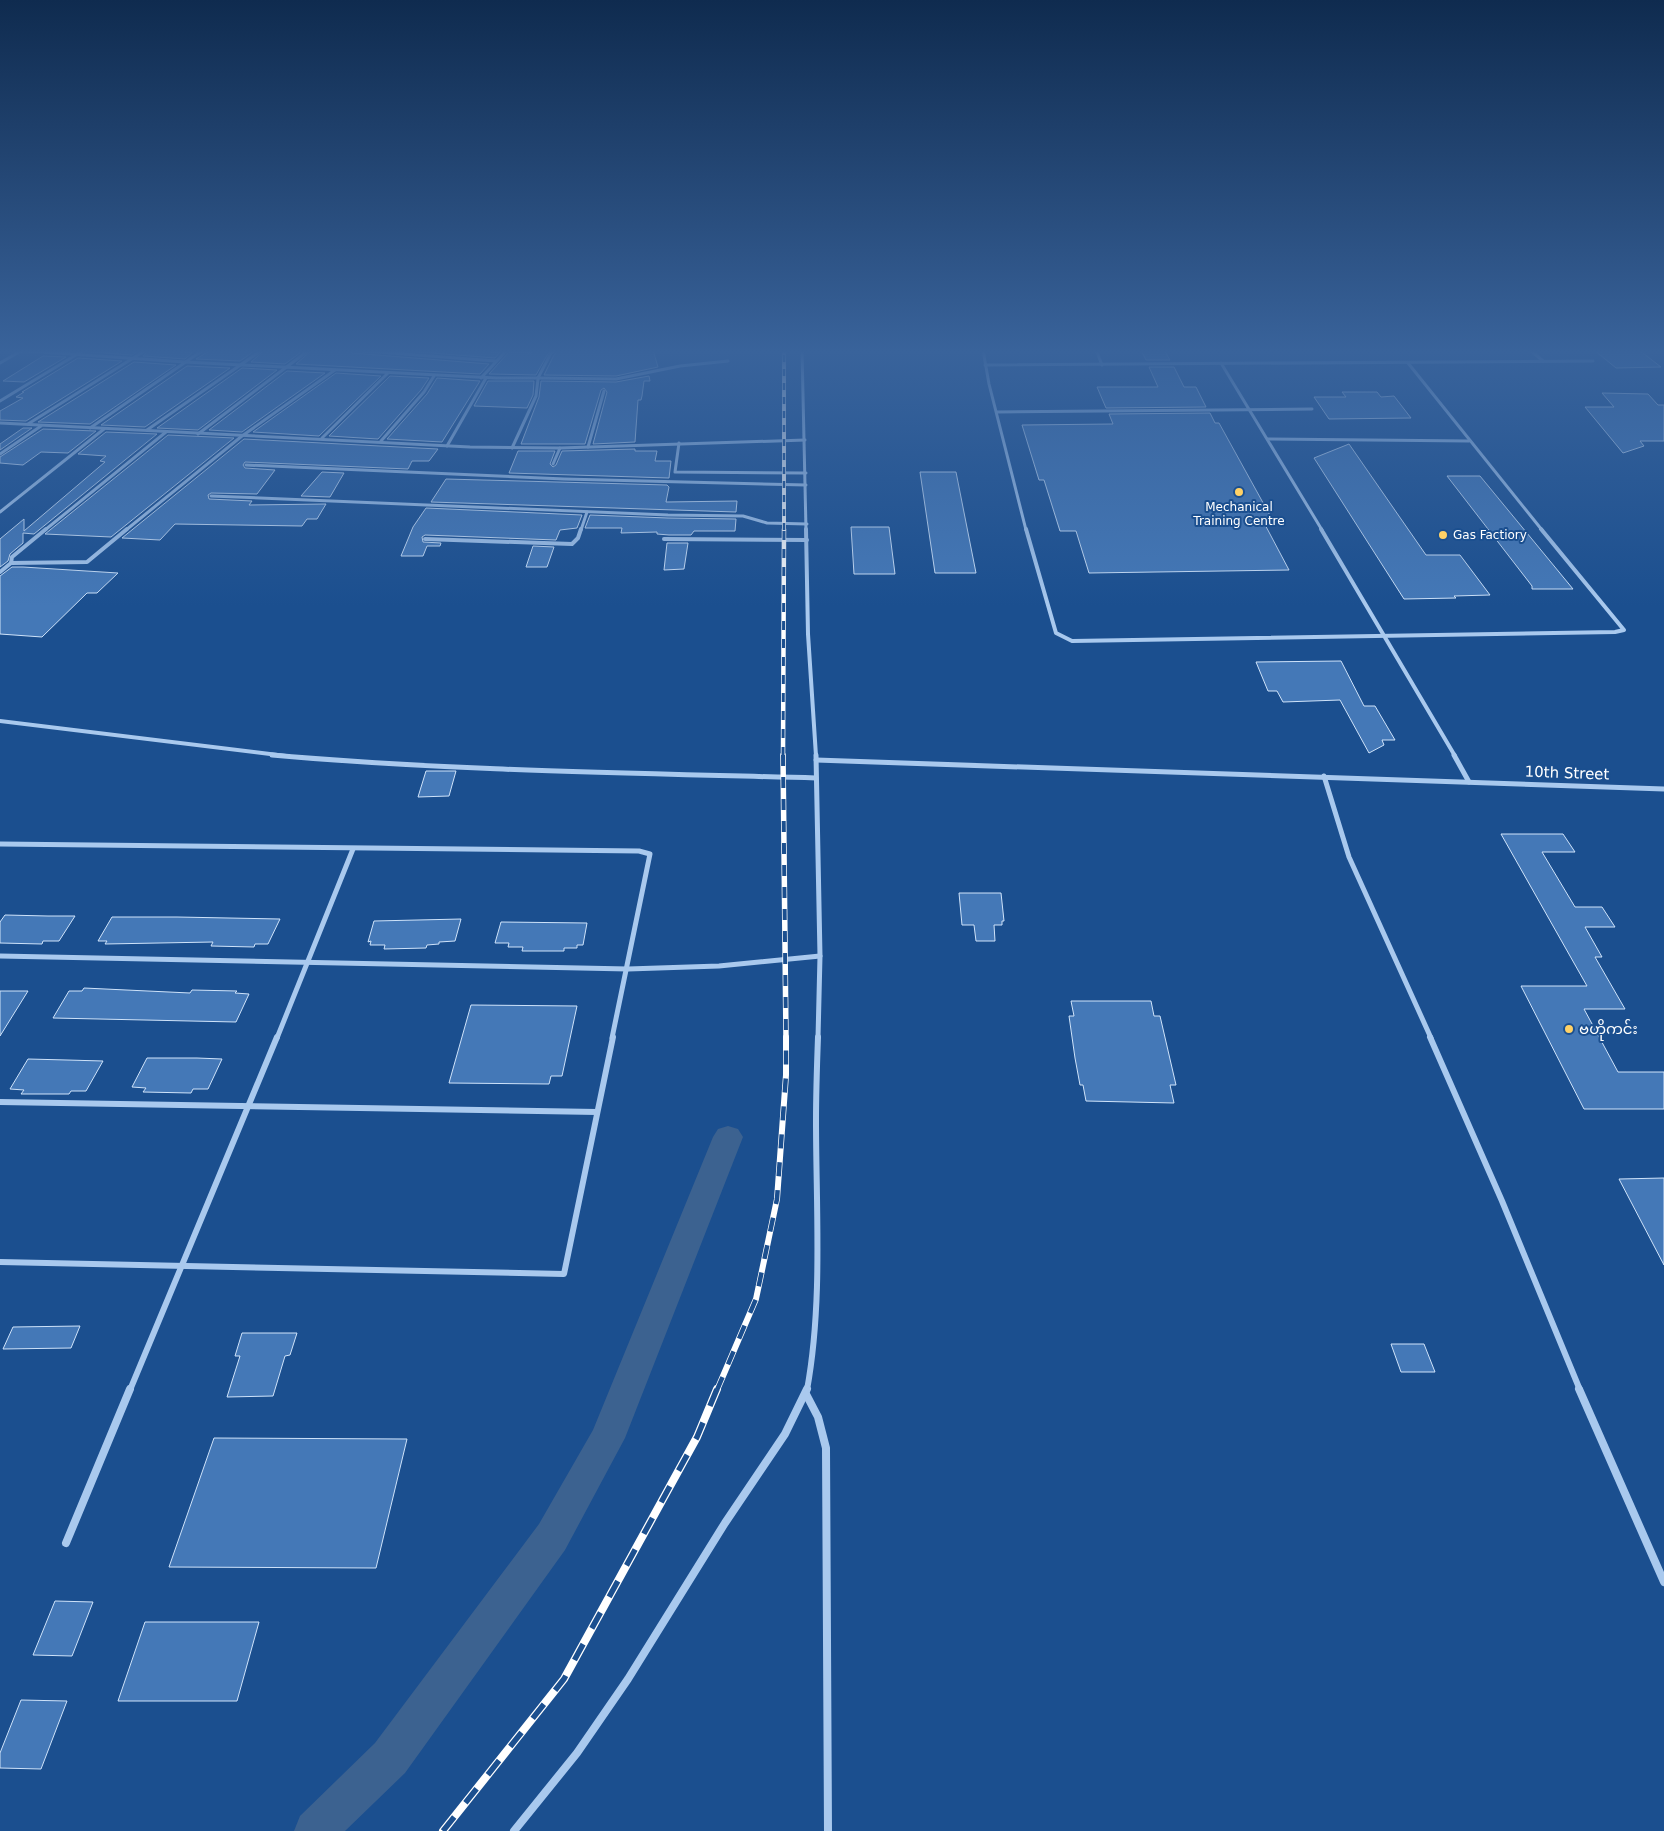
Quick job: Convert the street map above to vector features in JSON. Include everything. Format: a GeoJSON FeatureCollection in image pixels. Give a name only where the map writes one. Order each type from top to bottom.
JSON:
{"type":"FeatureCollection","features":[{"type":"Feature","properties":{"kind":"street"},"geometry":{"type":"LineString","coordinates":[[0,454],[26,435]]}},
{"type":"Feature","properties":{"kind":"street"},"geometry":{"type":"LineString","coordinates":[[0,512],[95,435]]}},
{"type":"Feature","properties":{"kind":"street"},"geometry":{"type":"LineString","coordinates":[[0,572],[11,563],[12,557],[162,435]]}},
{"type":"Feature","properties":{"kind":"street"},"geometry":{"type":"LineString","coordinates":[[230,435],[322,438],[512,448],[805,440]]}},
{"type":"Feature","properties":{"kind":"street"},"geometry":{"type":"LineString","coordinates":[[381,441],[386,435]]}},
{"type":"Feature","properties":{"kind":"street"},"geometry":{"type":"LineString","coordinates":[[447,446],[453,435]]}},
{"type":"Feature","properties":{"kind":"street"},"geometry":{"type":"LineString","coordinates":[[512,448],[518,435]]}},
{"type":"Feature","properties":{"kind":"street"},"geometry":{"type":"LineString","coordinates":[[588,446],[591,435]]}},
{"type":"Feature","properties":{"kind":"street"},"geometry":{"type":"LineString","coordinates":[[514,1831],[577,1753],[628,1679],[725,1523],[785,1434],[806,1394],[814,1351],[818,1231],[816,1119],[820,956],[816,760],[808,634],[805,435]]}},
{"type":"Feature","properties":{"kind":"street"},"geometry":{"type":"LineString","coordinates":[[1003,435],[1042,589],[1056,633],[1062,638],[1072,641],[1384,634],[1615,632],[1624,630],[1465,435]]}},
{"type":"Feature","properties":{"kind":"street"},"geometry":{"type":"LineString","coordinates":[[1265,435],[1384,634],[1469,782]]}},
{"type":"Feature","properties":{"kind":"street"},"geometry":{"type":"LineString","coordinates":[[11,563],[87,562],[242,436]]}},
{"type":"Feature","properties":{"kind":"street"},"geometry":{"type":"LineString","coordinates":[[1268,440],[1469,441]]}},
{"type":"Feature","properties":{"kind":"street"},"geometry":{"type":"LineString","coordinates":[[673,482],[679,443]]}},
{"type":"Feature","properties":{"kind":"street"},"geometry":{"type":"LineString","coordinates":[[553,464],[560,448]]}},
{"type":"Feature","properties":{"kind":"street"},"geometry":{"type":"LineString","coordinates":[[246,465],[564,479],[806,486]]}},
{"type":"Feature","properties":{"kind":"street"},"geometry":{"type":"LineString","coordinates":[[675,472],[806,473]]}},
{"type":"Feature","properties":{"kind":"street"},"geometry":{"type":"LineString","coordinates":[[211,496],[587,512],[743,516],[767,523],[807,524]]}},
{"type":"Feature","properties":{"kind":"street"},"geometry":{"type":"LineString","coordinates":[[425,539],[572,544],[578,538],[587,512]]}},
{"type":"Feature","properties":{"kind":"street"},"geometry":{"type":"LineString","coordinates":[[664,539],[807,540]]}},
{"type":"Feature","properties":{"kind":"street"},"geometry":{"type":"LineString","coordinates":[[0,721],[232,751],[332,760],[553,771],[816,778]]}},
{"type":"Feature","properties":{"kind":"street","name":"10th Street"},"geometry":{"type":"LineString","coordinates":[[816,760],[1664,789]]}},
{"type":"Feature","properties":{"kind":"street"},"geometry":{"type":"LineString","coordinates":[[1324,776],[1349,857],[1397,960],[1502,1201],[1567,1361],[1664,1582]]}},
{"type":"Feature","properties":{"kind":"street"},"geometry":{"type":"LineString","coordinates":[[0,844],[647,851],[650,854],[628,969],[564,1274],[0,1262]]}},
{"type":"Feature","properties":{"kind":"street"},"geometry":{"type":"LineString","coordinates":[[66,1543],[249,1106],[353,849]]}},
{"type":"Feature","properties":{"kind":"street"},"geometry":{"type":"LineString","coordinates":[[0,956],[628,969],[719,966],[820,956]]}},
{"type":"Feature","properties":{"kind":"street"},"geometry":{"type":"LineString","coordinates":[[0,1102],[597,1112]]}},
{"type":"Feature","properties":{"kind":"street"},"geometry":{"type":"LineString","coordinates":[[806,1394],[818,1417],[826,1448],[828,1831]]}},
{"type":"Feature","properties":{"kind":"building"},"geometry":{"type":"Polygon","coordinates":[[[12,435],[21,435],[0,450],[0,444],[12,435]]]}},
{"type":"Feature","properties":{"kind":"building"},"geometry":{"type":"Polygon","coordinates":[[[33,435],[90,435],[68,453],[41,452],[23,465],[0,463],[0,457],[33,435]]]}},
{"type":"Feature","properties":{"kind":"building"},"geometry":{"type":"Polygon","coordinates":[[[102,435],[155,435],[34,534],[23,533],[23,543],[10,554],[8,561],[0,567],[0,539],[24,519],[24,531],[105,462],[100,461],[106,456],[78,454],[102,435]]]}},
{"type":"Feature","properties":{"kind":"building"},"geometry":{"type":"Polygon","coordinates":[[[167,435],[234,438],[111,537],[45,534],[167,435]]]}},
{"type":"Feature","properties":{"kind":"building"},"geometry":{"type":"Polygon","coordinates":[[[330,435],[381,435],[378,439],[330,435]]]}},
{"type":"Feature","properties":{"kind":"building"},"geometry":{"type":"Polygon","coordinates":[[[390,435],[446,435],[442,442],[387,439],[390,435]]]}},
{"type":"Feature","properties":{"kind":"building"},"geometry":{"type":"Polygon","coordinates":[[[524,435],[588,435],[585,444],[521,444],[524,435]]]}},
{"type":"Feature","properties":{"kind":"building"},"geometry":{"type":"Polygon","coordinates":[[[595,435],[635,435],[635,442],[593,444],[595,435]]]}},
{"type":"Feature","properties":{"kind":"building"},"geometry":{"type":"Polygon","coordinates":[[[1025,435],[1226,435],[1272,519],[1262,519],[1289,570],[1089,573],[1076,531],[1060,531],[1044,480],[1039,480],[1025,435]]]}},
{"type":"Feature","properties":{"kind":"building"},"geometry":{"type":"Polygon","coordinates":[[[1608,435],[1664,435],[1664,441],[1640,441],[1644,446],[1623,453],[1608,435]]]}},
{"type":"Feature","properties":{"kind":"building"},"geometry":{"type":"Polygon","coordinates":[[[244,439],[438,449],[429,461],[412,461],[408,469],[245,462],[243,465],[245,468],[275,470],[257,494],[211,493],[208,495],[209,499],[252,501],[249,505],[326,504],[317,519],[307,519],[302,526],[175,524],[160,540],[122,538],[244,439]]]}},
{"type":"Feature","properties":{"kind":"building"},"geometry":{"type":"Polygon","coordinates":[[[1349,444],[1426,555],[1460,555],[1490,595],[1404,599],[1314,458],[1349,444]]]}},
{"type":"Feature","properties":{"kind":"building"},"geometry":{"type":"Polygon","coordinates":[[[635,449],[635,451],[657,451],[655,461],[671,461],[669,478],[509,473],[518,451],[555,451],[550,464],[553,467],[556,465],[562,451],[635,449]]]}},
{"type":"Feature","properties":{"kind":"building"},"geometry":{"type":"Polygon","coordinates":[[[322,472],[344,473],[330,497],[301,496],[322,472]]]}},
{"type":"Feature","properties":{"kind":"building"},"geometry":{"type":"Polygon","coordinates":[[[920,472],[956,472],[976,573],[935,573],[920,472]]]}},
{"type":"Feature","properties":{"kind":"building"},"geometry":{"type":"Polygon","coordinates":[[[1447,476],[1480,476],[1573,589],[1532,589],[1532,586],[1447,476]]]}},
{"type":"Feature","properties":{"kind":"building"},"geometry":{"type":"Polygon","coordinates":[[[446,479],[667,485],[669,487],[666,502],[737,501],[736,512],[431,502],[446,479]]]}},
{"type":"Feature","properties":{"kind":"building"},"geometry":{"type":"Polygon","coordinates":[[[426,508],[582,515],[577,528],[560,530],[556,540],[425,535],[422,537],[423,542],[441,543],[440,546],[427,546],[423,556],[401,556],[413,527],[426,508]]]}},
{"type":"Feature","properties":{"kind":"building"},"geometry":{"type":"Polygon","coordinates":[[[590,515],[736,519],[735,531],[694,531],[691,535],[669,535],[657,534],[657,532],[621,533],[622,528],[585,528],[590,515]]]}},
{"type":"Feature","properties":{"kind":"building"},"geometry":{"type":"Polygon","coordinates":[[[851,527],[889,527],[895,574],[854,574],[851,527]]]}},
{"type":"Feature","properties":{"kind":"building"},"geometry":{"type":"Polygon","coordinates":[[[667,543],[688,543],[684,569],[664,570],[667,543]]]}},
{"type":"Feature","properties":{"kind":"building"},"geometry":{"type":"Polygon","coordinates":[[[533,546],[554,547],[547,567],[526,567],[533,546]]]}},
{"type":"Feature","properties":{"kind":"building"},"geometry":{"type":"Polygon","coordinates":[[[12,567],[118,573],[97,593],[87,593],[42,637],[0,634],[0,576],[12,567]]]}},
{"type":"Feature","properties":{"kind":"building"},"geometry":{"type":"Polygon","coordinates":[[[1341,661],[1364,706],[1375,706],[1395,740],[1382,740],[1384,745],[1369,753],[1340,700],[1283,702],[1277,691],[1268,691],[1256,662],[1341,661]]]}},
{"type":"Feature","properties":{"kind":"building"},"geometry":{"type":"Polygon","coordinates":[[[426,771],[456,771],[449,796],[418,797],[426,771]]]}},
{"type":"Feature","properties":{"kind":"building"},"geometry":{"type":"Polygon","coordinates":[[[1501,834],[1563,834],[1575,852],[1542,852],[1575,907],[1602,907],[1615,927],[1585,927],[1602,957],[1595,957],[1625,1009],[1584,1009],[1618,1072],[1664,1072],[1664,1109],[1584,1109],[1521,986],[1587,986],[1501,834]]]}},
{"type":"Feature","properties":{"kind":"building"},"geometry":{"type":"Polygon","coordinates":[[[959,893],[1001,893],[1004,921],[1002,921],[1002,925],[994,925],[995,941],[976,941],[974,925],[962,925],[959,893]]]}},
{"type":"Feature","properties":{"kind":"building"},"geometry":{"type":"Polygon","coordinates":[[[5,915],[75,916],[59,941],[43,941],[42,944],[0,943],[0,922],[5,915]]]}},
{"type":"Feature","properties":{"kind":"building"},"geometry":{"type":"Polygon","coordinates":[[[112,917],[280,919],[268,944],[255,944],[254,947],[211,946],[213,942],[105,944],[107,941],[98,941],[112,917]]]}},
{"type":"Feature","properties":{"kind":"building"},"geometry":{"type":"Polygon","coordinates":[[[461,919],[455,941],[439,942],[439,944],[427,945],[426,948],[384,949],[385,945],[370,945],[371,941],[368,942],[374,921],[461,919]]]}},
{"type":"Feature","properties":{"kind":"building"},"geometry":{"type":"Polygon","coordinates":[[[501,922],[587,923],[583,945],[577,945],[577,948],[564,948],[564,951],[522,951],[523,947],[508,947],[509,943],[495,943],[501,922]]]}},
{"type":"Feature","properties":{"kind":"building"},"geometry":{"type":"Polygon","coordinates":[[[84,988],[190,993],[192,990],[237,991],[235,993],[249,994],[236,1022],[53,1018],[69,991],[82,991],[84,988]]]}},
{"type":"Feature","properties":{"kind":"building"},"geometry":{"type":"Polygon","coordinates":[[[0,991],[28,991],[0,1036],[0,991]]]}},
{"type":"Feature","properties":{"kind":"building"},"geometry":{"type":"Polygon","coordinates":[[[1071,1001],[1151,1001],[1154,1016],[1160,1016],[1176,1085],[1170,1085],[1174,1103],[1086,1101],[1083,1085],[1080,1085],[1075,1058],[1069,1016],[1074,1016],[1071,1001]]]}},
{"type":"Feature","properties":{"kind":"building"},"geometry":{"type":"Polygon","coordinates":[[[471,1005],[577,1006],[562,1076],[551,1076],[549,1084],[449,1083],[471,1005]]]}},
{"type":"Feature","properties":{"kind":"building"},"geometry":{"type":"Polygon","coordinates":[[[147,1058],[222,1059],[208,1089],[193,1089],[191,1093],[143,1092],[146,1088],[132,1087],[147,1058]]]}},
{"type":"Feature","properties":{"kind":"building"},"geometry":{"type":"Polygon","coordinates":[[[28,1059],[103,1061],[86,1091],[71,1091],[69,1094],[21,1094],[24,1090],[10,1089],[28,1059]]]}},
{"type":"Feature","properties":{"kind":"building"},"geometry":{"type":"Polygon","coordinates":[[[1664,1178],[1664,1265],[1619,1179],[1664,1178]]]}},
{"type":"Feature","properties":{"kind":"building"},"geometry":{"type":"Polygon","coordinates":[[[80,1326],[71,1348],[3,1349],[13,1327],[80,1326]]]}},
{"type":"Feature","properties":{"kind":"building"},"geometry":{"type":"Polygon","coordinates":[[[242,1333],[297,1333],[290,1355],[285,1356],[273,1396],[227,1397],[240,1356],[235,1356],[242,1333]]]}},
{"type":"Feature","properties":{"kind":"building"},"geometry":{"type":"Polygon","coordinates":[[[1391,1344],[1424,1344],[1435,1372],[1401,1372],[1391,1344]]]}},
{"type":"Feature","properties":{"kind":"building"},"geometry":{"type":"Polygon","coordinates":[[[214,1438],[407,1439],[376,1568],[169,1567],[214,1438]]]}},
{"type":"Feature","properties":{"kind":"building"},"geometry":{"type":"Polygon","coordinates":[[[55,1601],[93,1602],[72,1656],[33,1655],[55,1601]]]}},
{"type":"Feature","properties":{"kind":"building"},"geometry":{"type":"Polygon","coordinates":[[[145,1622],[259,1622],[237,1701],[118,1701],[145,1622]]]}},
{"type":"Feature","properties":{"kind":"building"},"geometry":{"type":"Polygon","coordinates":[[[21,1700],[67,1701],[41,1769],[0,1768],[0,1753],[21,1700]]]}},
{"type":"Feature","properties":{"kind":"waterway"},"geometry":{"type":"LineString","coordinates":[[315,1831],[390,1758],[552,1537],[607,1438],[728,1137]]}},
{"type":"Feature","properties":{"kind":"railway"},"geometry":{"type":"LineString","coordinates":[[784,435],[784,529]]}},
{"type":"Feature","properties":{"kind":"railway"},"geometry":{"type":"LineString","coordinates":[[783,755],[784,529]]}},
{"type":"Feature","properties":{"kind":"railway"},"geometry":{"type":"LineString","coordinates":[[783,755],[786,1038]]}},
{"type":"Feature","properties":{"kind":"railway"},"geometry":{"type":"LineString","coordinates":[[717,1390],[756,1299],[777,1199],[786,1075],[786,1038]]}},
{"type":"Feature","properties":{"kind":"railway"},"geometry":{"type":"LineString","coordinates":[[443,1831],[564,1679],[697,1437],[717,1389]]}},
{"type":"Feature","properties":{"kind":"place","name":"Mechanical Training Centre"},"geometry":{"type":"Point","coordinates":[1239,492]}},
{"type":"Feature","properties":{"kind":"place","name":"Gas Factiory"},"geometry":{"type":"Point","coordinates":[1443,535]}},
{"type":"Feature","properties":{"kind":"place","name":"ဗဟိုကင်း"},"geometry":{"type":"Point","coordinates":[1569,1029]}}]}
